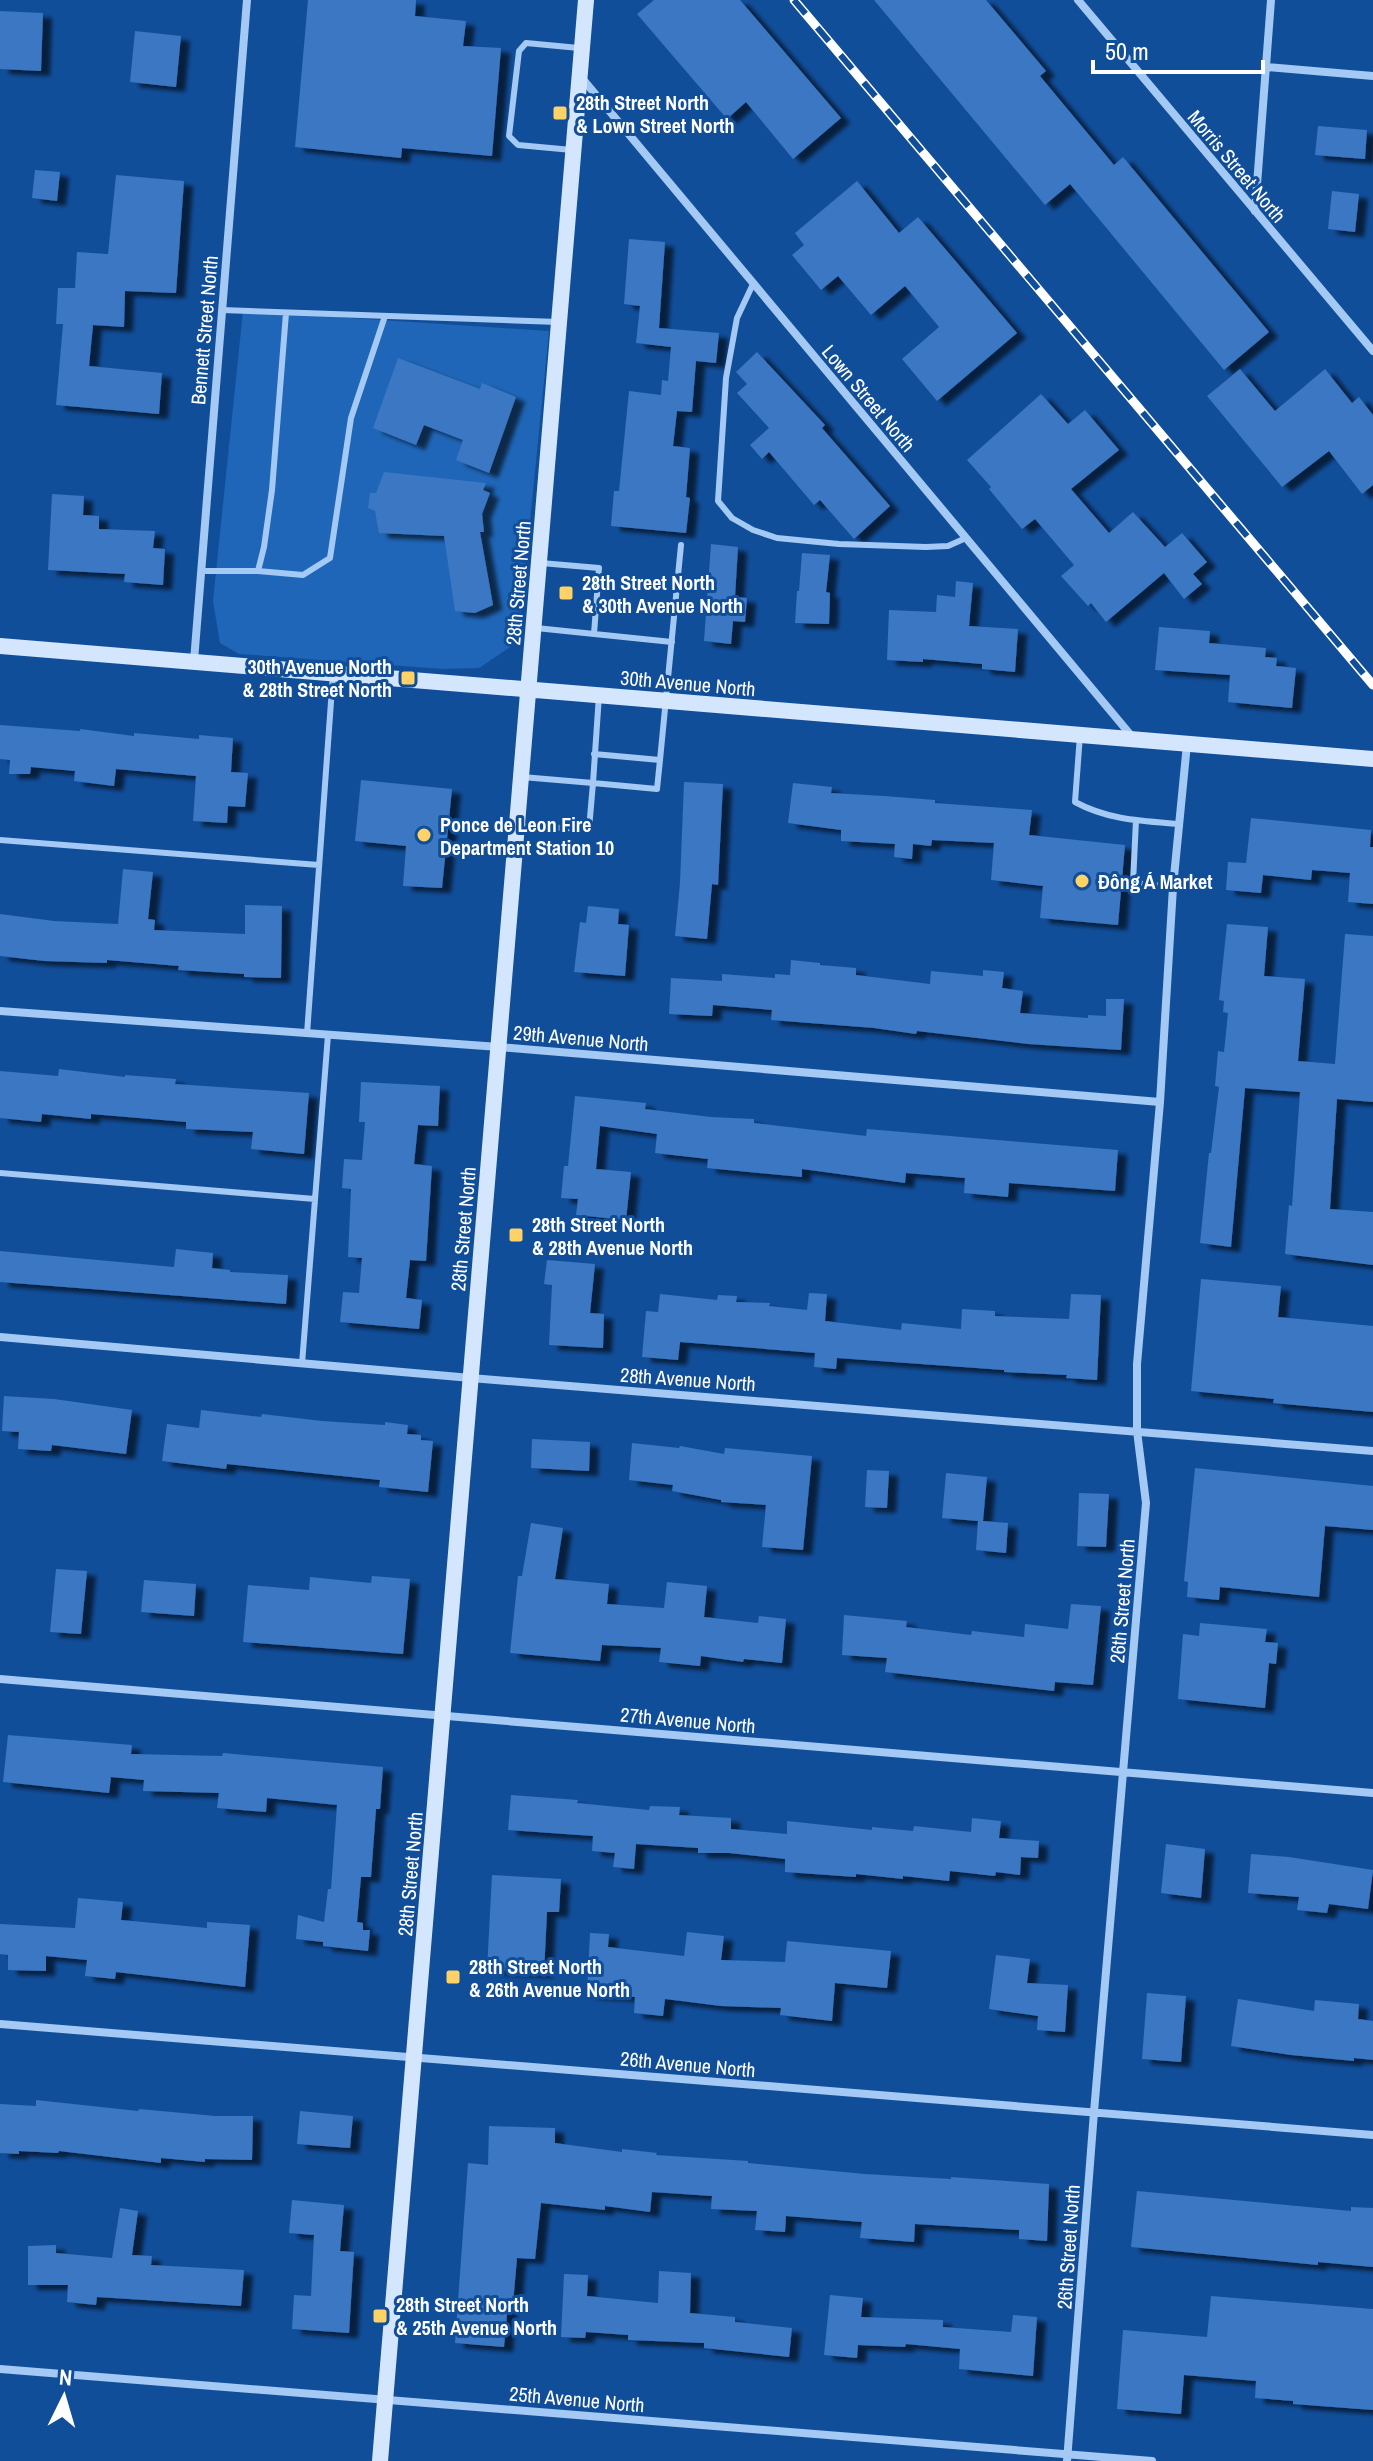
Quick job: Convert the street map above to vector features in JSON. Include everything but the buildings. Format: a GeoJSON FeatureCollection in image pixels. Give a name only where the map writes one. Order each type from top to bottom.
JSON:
{"type":"FeatureCollection","features":[{"type":"Feature","properties":{"kind":"street","name":"Bennett Street North"},"geometry":{"type":"LineString","coordinates":[[194,662],[247,0]]}},
{"type":"Feature","properties":{"kind":"street","name":"28th Street North"},"geometry":{"type":"LineString","coordinates":[[380,2461],[586,0]]}},
{"type":"Feature","properties":{"kind":"street","name":"Morris Street North"},"geometry":{"type":"LineString","coordinates":[[1078,0],[1373,351]]}},
{"type":"Feature","properties":{"kind":"street"},"geometry":{"type":"LineString","coordinates":[[1255,212],[1271,0]]}},
{"type":"Feature","properties":{"kind":"street"},"geometry":{"type":"LineString","coordinates":[[1266,67],[1373,76]]}},
{"type":"Feature","properties":{"kind":"street","name":"Lown Street North"},"geometry":{"type":"LineString","coordinates":[[580,76],[1134,740]]}},
{"type":"Feature","properties":{"kind":"street","name":"30th Avenue North"},"geometry":{"type":"LineString","coordinates":[[0,646],[1373,759]]}},
{"type":"Feature","properties":{"kind":"street","name":"26th Street North"},"geometry":{"type":"LineString","coordinates":[[1067,2458],[1146,1503],[1137,1431],[1137,1364],[1160,1102],[1173,887],[1187,744]]}},
{"type":"Feature","properties":{"kind":"street","name":"29th Avenue North"},"geometry":{"type":"LineString","coordinates":[[0,1011],[499,1047],[1160,1102]]}},
{"type":"Feature","properties":{"kind":"street","name":"28th Avenue North"},"geometry":{"type":"LineString","coordinates":[[0,1337],[1373,1451]]}},
{"type":"Feature","properties":{"kind":"street","name":"27th Avenue North"},"geometry":{"type":"LineString","coordinates":[[0,1679],[1373,1793]]}},
{"type":"Feature","properties":{"kind":"street","name":"26th Avenue North"},"geometry":{"type":"LineString","coordinates":[[0,2024],[1373,2135]]}},
{"type":"Feature","properties":{"kind":"street","name":"25th Avenue North"},"geometry":{"type":"LineString","coordinates":[[0,2369],[1067,2458],[1152,2461]]}},
{"type":"Feature","properties":{"kind":"lane"},"geometry":{"type":"LineString","coordinates":[[574,150],[518,145],[509,136],[519,51],[526,43],[583,49]]}},
{"type":"Feature","properties":{"kind":"lane"},"geometry":{"type":"LineString","coordinates":[[753,284],[737,318],[726,378],[718,501],[732,518],[753,530],[777,538],[839,544],[948,546],[966,538]]}},
{"type":"Feature","properties":{"kind":"lane"},"geometry":{"type":"LineString","coordinates":[[222,310],[559,322]]}},
{"type":"Feature","properties":{"kind":"lane"},"geometry":{"type":"LineString","coordinates":[[258,571],[272,490],[286,313]]}},
{"type":"Feature","properties":{"kind":"lane"},"geometry":{"type":"LineString","coordinates":[[201,571],[303,575],[330,558],[351,418],[385,316]]}},
{"type":"Feature","properties":{"kind":"lane"},"geometry":{"type":"LineString","coordinates":[[521,777],[657,789],[681,545]]}},
{"type":"Feature","properties":{"kind":"lane"},"geometry":{"type":"LineString","coordinates":[[539,563],[599,568],[594,634]]}},
{"type":"Feature","properties":{"kind":"lane"},"geometry":{"type":"LineString","coordinates":[[534,628],[672,642]]}},
{"type":"Feature","properties":{"kind":"lane"},"geometry":{"type":"LineString","coordinates":[[307,1034],[333,674]]}},
{"type":"Feature","properties":{"kind":"lane"},"geometry":{"type":"LineString","coordinates":[[517,826],[589,829],[599,695]]}},
{"type":"Feature","properties":{"kind":"lane"},"geometry":{"type":"LineString","coordinates":[[1080,735],[1075,802],[1104,814],[1179,824]]}},
{"type":"Feature","properties":{"kind":"lane"},"geometry":{"type":"LineString","coordinates":[[594,754],[660,760]]}},
{"type":"Feature","properties":{"kind":"lane"},"geometry":{"type":"LineString","coordinates":[[1136,820],[1133,883],[1173,887]]}},
{"type":"Feature","properties":{"kind":"lane"},"geometry":{"type":"LineString","coordinates":[[0,840],[319,865]]}},
{"type":"Feature","properties":{"kind":"lane"},"geometry":{"type":"LineString","coordinates":[[302,1364],[328,1035]]}},
{"type":"Feature","properties":{"kind":"lane"},"geometry":{"type":"LineString","coordinates":[[0,1173],[315,1199]]}},
{"type":"Feature","properties":{"kind":"shaded area"},"geometry":{"type":"Polygon","coordinates":[[[243,311],[549,331],[518,642],[479,668],[443,669],[239,654],[220,643],[213,601],[243,311]]]}},
{"type":"Feature","properties":{"kind":"railway"},"geometry":{"type":"LineString","coordinates":[[794,0],[1373,685]]}},
{"type":"Feature","properties":{"kind":"place","name":"28th Street North & Lown Street North"},"geometry":{"type":"Point","coordinates":[560,113]}},
{"type":"Feature","properties":{"kind":"place","name":"28th Street North & 30th Avenue North"},"geometry":{"type":"Point","coordinates":[566,593]}},
{"type":"Feature","properties":{"kind":"place","name":"30th Avenue North & 28th Street North"},"geometry":{"type":"Point","coordinates":[408,678]}},
{"type":"Feature","properties":{"kind":"place","name":"Ponce de Leon Fire Department Station 10"},"geometry":{"type":"Point","coordinates":[424,835]}},
{"type":"Feature","properties":{"kind":"place","name":"Đông Á Market"},"geometry":{"type":"Point","coordinates":[1082,881]}},
{"type":"Feature","properties":{"kind":"place","name":"28th Street North & 28th Avenue North"},"geometry":{"type":"Point","coordinates":[516,1235]}},
{"type":"Feature","properties":{"kind":"place","name":"28th Street North & 26th Avenue North"},"geometry":{"type":"Point","coordinates":[453,1977]}},
{"type":"Feature","properties":{"kind":"place","name":"28th Street North & 25th Avenue North"},"geometry":{"type":"Point","coordinates":[380,2316]}}]}
